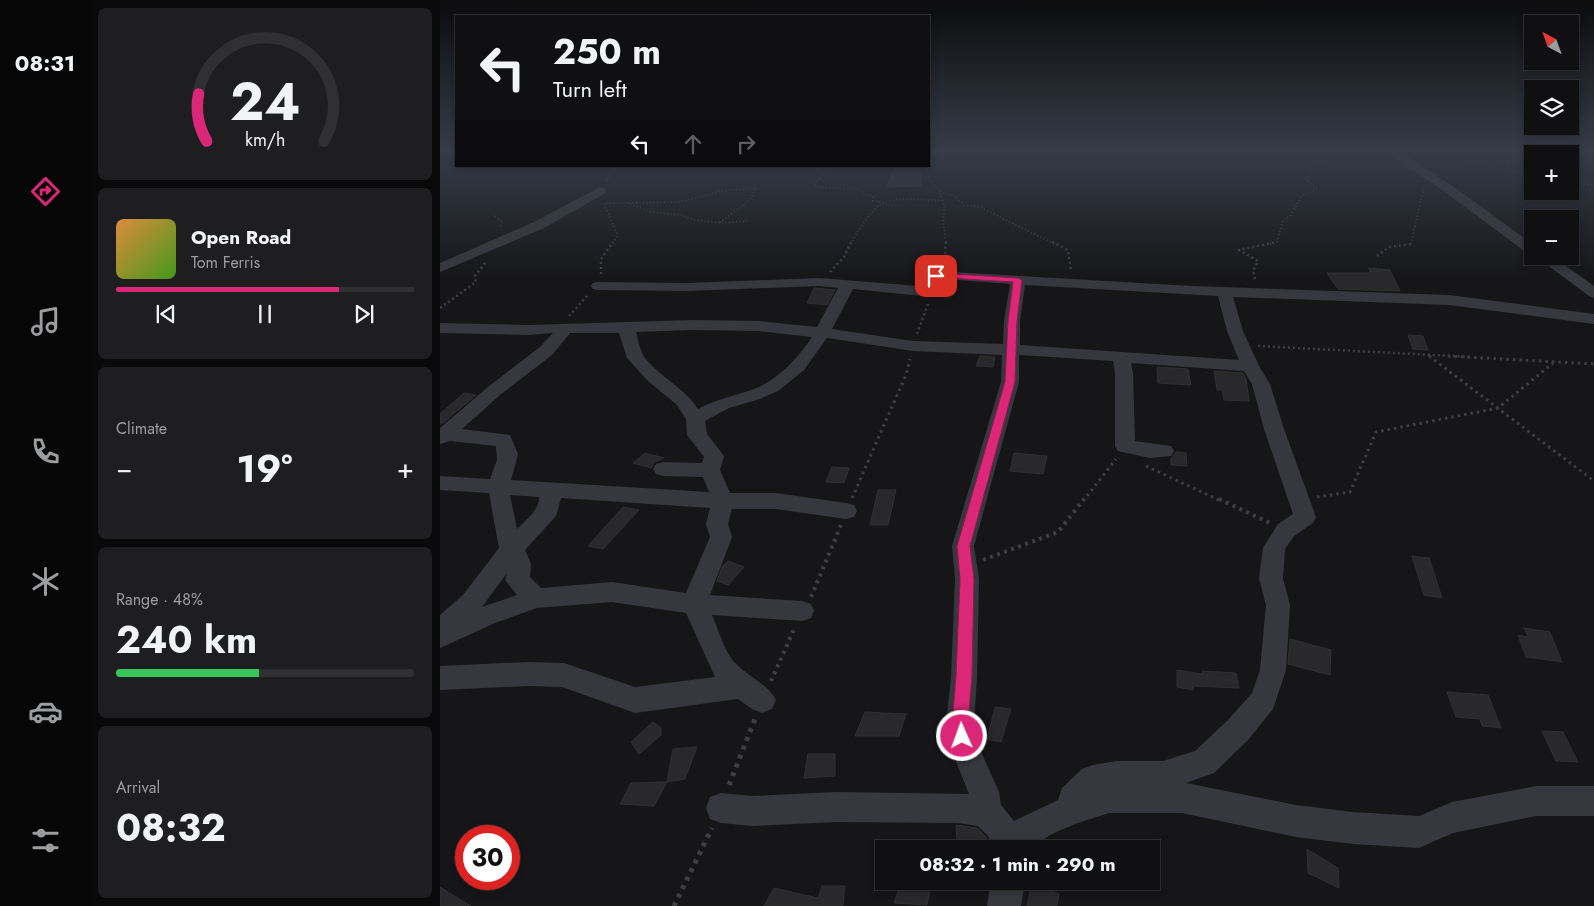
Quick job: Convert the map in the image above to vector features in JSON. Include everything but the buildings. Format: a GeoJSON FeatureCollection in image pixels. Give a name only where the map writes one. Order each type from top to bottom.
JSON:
{"type":"FeatureCollection","features":[{"type":"Feature","properties":{"kind":"street"},"geometry":{"type":"LineString","coordinates":[[440,268],[539,225],[596,194]]}},
{"type":"Feature","properties":{"kind":"street"},"geometry":{"type":"LineString","coordinates":[[1455,194],[1524,244]]}},
{"type":"Feature","properties":{"kind":"street"},"geometry":{"type":"LineString","coordinates":[[1555,265],[1594,293]]}},
{"type":"Feature","properties":{"kind":"street"},"geometry":{"type":"LineString","coordinates":[[936,276],[1234,293],[1449,300],[1594,319]]}},
{"type":"Feature","properties":{"kind":"street"},"geometry":{"type":"LineString","coordinates":[[986,812],[984,792],[964,746],[960,725],[964,676],[966,567],[963,546],[1010,382],[1011,349],[1018,280]]}},
{"type":"Feature","properties":{"kind":"street"},"geometry":{"type":"LineString","coordinates":[[598,286],[687,287],[819,282],[931,292]]}},
{"type":"Feature","properties":{"kind":"street"},"geometry":{"type":"LineString","coordinates":[[695,419],[721,404],[756,395],[772,388],[803,363],[824,333],[848,284]]}},
{"type":"Feature","properties":{"kind":"street"},"geometry":{"type":"LineString","coordinates":[[1073,809],[1073,799],[1093,780],[1117,776],[1163,776],[1204,763],[1238,730],[1263,700],[1273,670],[1278,605],[1271,578],[1274,548],[1286,530],[1305,517],[1274,429],[1261,384],[1235,331],[1234,293]]}},
{"type":"Feature","properties":{"kind":"street"},"geometry":{"type":"LineString","coordinates":[[440,328],[528,330],[692,325],[758,326],[824,333],[913,346],[1011,349],[1121,357],[1248,360]]}},
{"type":"Feature","properties":{"kind":"street"},"geometry":{"type":"LineString","coordinates":[[626,328],[636,358],[653,376],[684,401],[695,419],[697,435],[714,456],[710,470],[723,501],[717,524],[721,537],[694,604],[722,666],[752,693]]}},
{"type":"Feature","properties":{"kind":"street"},"geometry":{"type":"LineString","coordinates":[[443,437],[494,391],[529,366],[565,329]]}},
{"type":"Feature","properties":{"kind":"street"},"geometry":{"type":"LineString","coordinates":[[1121,357],[1124,374],[1125,446],[1164,452]]}},
{"type":"Feature","properties":{"kind":"street"},"geometry":{"type":"LineString","coordinates":[[443,437],[503,440],[508,449],[506,470],[499,487],[511,550],[518,555],[521,562],[518,580],[536,598]]}},
{"type":"Feature","properties":{"kind":"street"},"geometry":{"type":"LineString","coordinates":[[663,469],[710,470]]}},
{"type":"Feature","properties":{"kind":"street"},"geometry":{"type":"LineString","coordinates":[[440,484],[723,501],[776,501],[846,511]]}},
{"type":"Feature","properties":{"kind":"street"},"geometry":{"type":"LineString","coordinates":[[440,632],[472,602],[511,550],[548,510],[551,499],[547,490]]}},
{"type":"Feature","properties":{"kind":"street"},"geometry":{"type":"LineString","coordinates":[[440,638],[486,616],[536,598],[615,588],[694,604],[802,611]]}},
{"type":"Feature","properties":{"kind":"street"},"geometry":{"type":"LineString","coordinates":[[440,678],[492,678],[528,674],[564,675],[582,683],[635,700],[752,693]]}},
{"type":"Feature","properties":{"kind":"street"},"geometry":{"type":"LineString","coordinates":[[1017,840],[1041,823],[1073,809],[1109,798],[1182,798],[1296,821],[1353,828],[1420,832],[1452,818],[1526,803],[1594,801]]}},
{"type":"Feature","properties":{"kind":"street"},"geometry":{"type":"LineString","coordinates":[[721,808],[753,811],[836,807],[958,808],[986,812],[999,825],[1006,840]]}},
{"type":"Feature","properties":{"kind":"street"},"geometry":{"type":"LineString","coordinates":[[1004,906],[1007,890]]}},
{"type":"Feature","properties":{"kind":"path"},"geometry":{"type":"LineString","coordinates":[[565,329],[564,320],[598,286],[602,276],[601,259],[617,237],[617,233],[603,203],[679,202],[709,194]]}},
{"type":"Feature","properties":{"kind":"path"},"geometry":{"type":"LineString","coordinates":[[719,222],[749,201],[753,194]]}},
{"type":"Feature","properties":{"kind":"path"},"geometry":{"type":"LineString","coordinates":[[868,194],[873,197],[873,201],[884,202],[913,199],[942,200]]}},
{"type":"Feature","properties":{"kind":"path"},"geometry":{"type":"LineString","coordinates":[[936,276],[945,254],[946,243],[943,219],[946,207],[940,194]]}},
{"type":"Feature","properties":{"kind":"path"},"geometry":{"type":"LineString","coordinates":[[949,194],[954,196],[964,205],[980,207],[1068,250],[1073,284]]}},
{"type":"Feature","properties":{"kind":"path"},"geometry":{"type":"LineString","coordinates":[[1234,293],[1256,278],[1252,271],[1258,261],[1239,250],[1277,242],[1283,220],[1290,216],[1302,196],[1306,194]]}},
{"type":"Feature","properties":{"kind":"path"},"geometry":{"type":"LineString","coordinates":[[1377,256],[1389,246],[1411,244],[1422,194]]}},
{"type":"Feature","properties":{"kind":"path"},"geometry":{"type":"LineString","coordinates":[[830,283],[827,275],[844,258],[859,226],[884,202]]}},
{"type":"Feature","properties":{"kind":"path"},"geometry":{"type":"LineString","coordinates":[[629,203],[650,212],[719,222],[747,222]]}},
{"type":"Feature","properties":{"kind":"path"},"geometry":{"type":"LineString","coordinates":[[440,308],[476,282],[475,276],[490,255],[495,244]]}},
{"type":"Feature","properties":{"kind":"path"},"geometry":{"type":"LineString","coordinates":[[674,906],[721,808],[752,693],[812,595],[846,511],[906,375],[913,346],[931,292]]}},
{"type":"Feature","properties":{"kind":"path"},"geometry":{"type":"LineString","coordinates":[[1248,360],[1257,346],[1594,364]]}},
{"type":"Feature","properties":{"kind":"path"},"geometry":{"type":"LineString","coordinates":[[1429,355],[1594,481]]}},
{"type":"Feature","properties":{"kind":"path"},"geometry":{"type":"LineString","coordinates":[[1299,499],[1350,492],[1376,432],[1498,408],[1554,362]]}},
{"type":"Feature","properties":{"kind":"path"},"geometry":{"type":"LineString","coordinates":[[966,567],[1058,532],[1120,455]]}},
{"type":"Feature","properties":{"kind":"path"},"geometry":{"type":"LineString","coordinates":[[1137,462],[1286,530]]}},
{"type":"Feature","properties":{"kind":"route"},"geometry":{"type":"LineString","coordinates":[[936,276],[1018,280],[1012,321],[1010,382],[963,546],[967,579],[964,676],[960,725],[962,736]]}}]}
